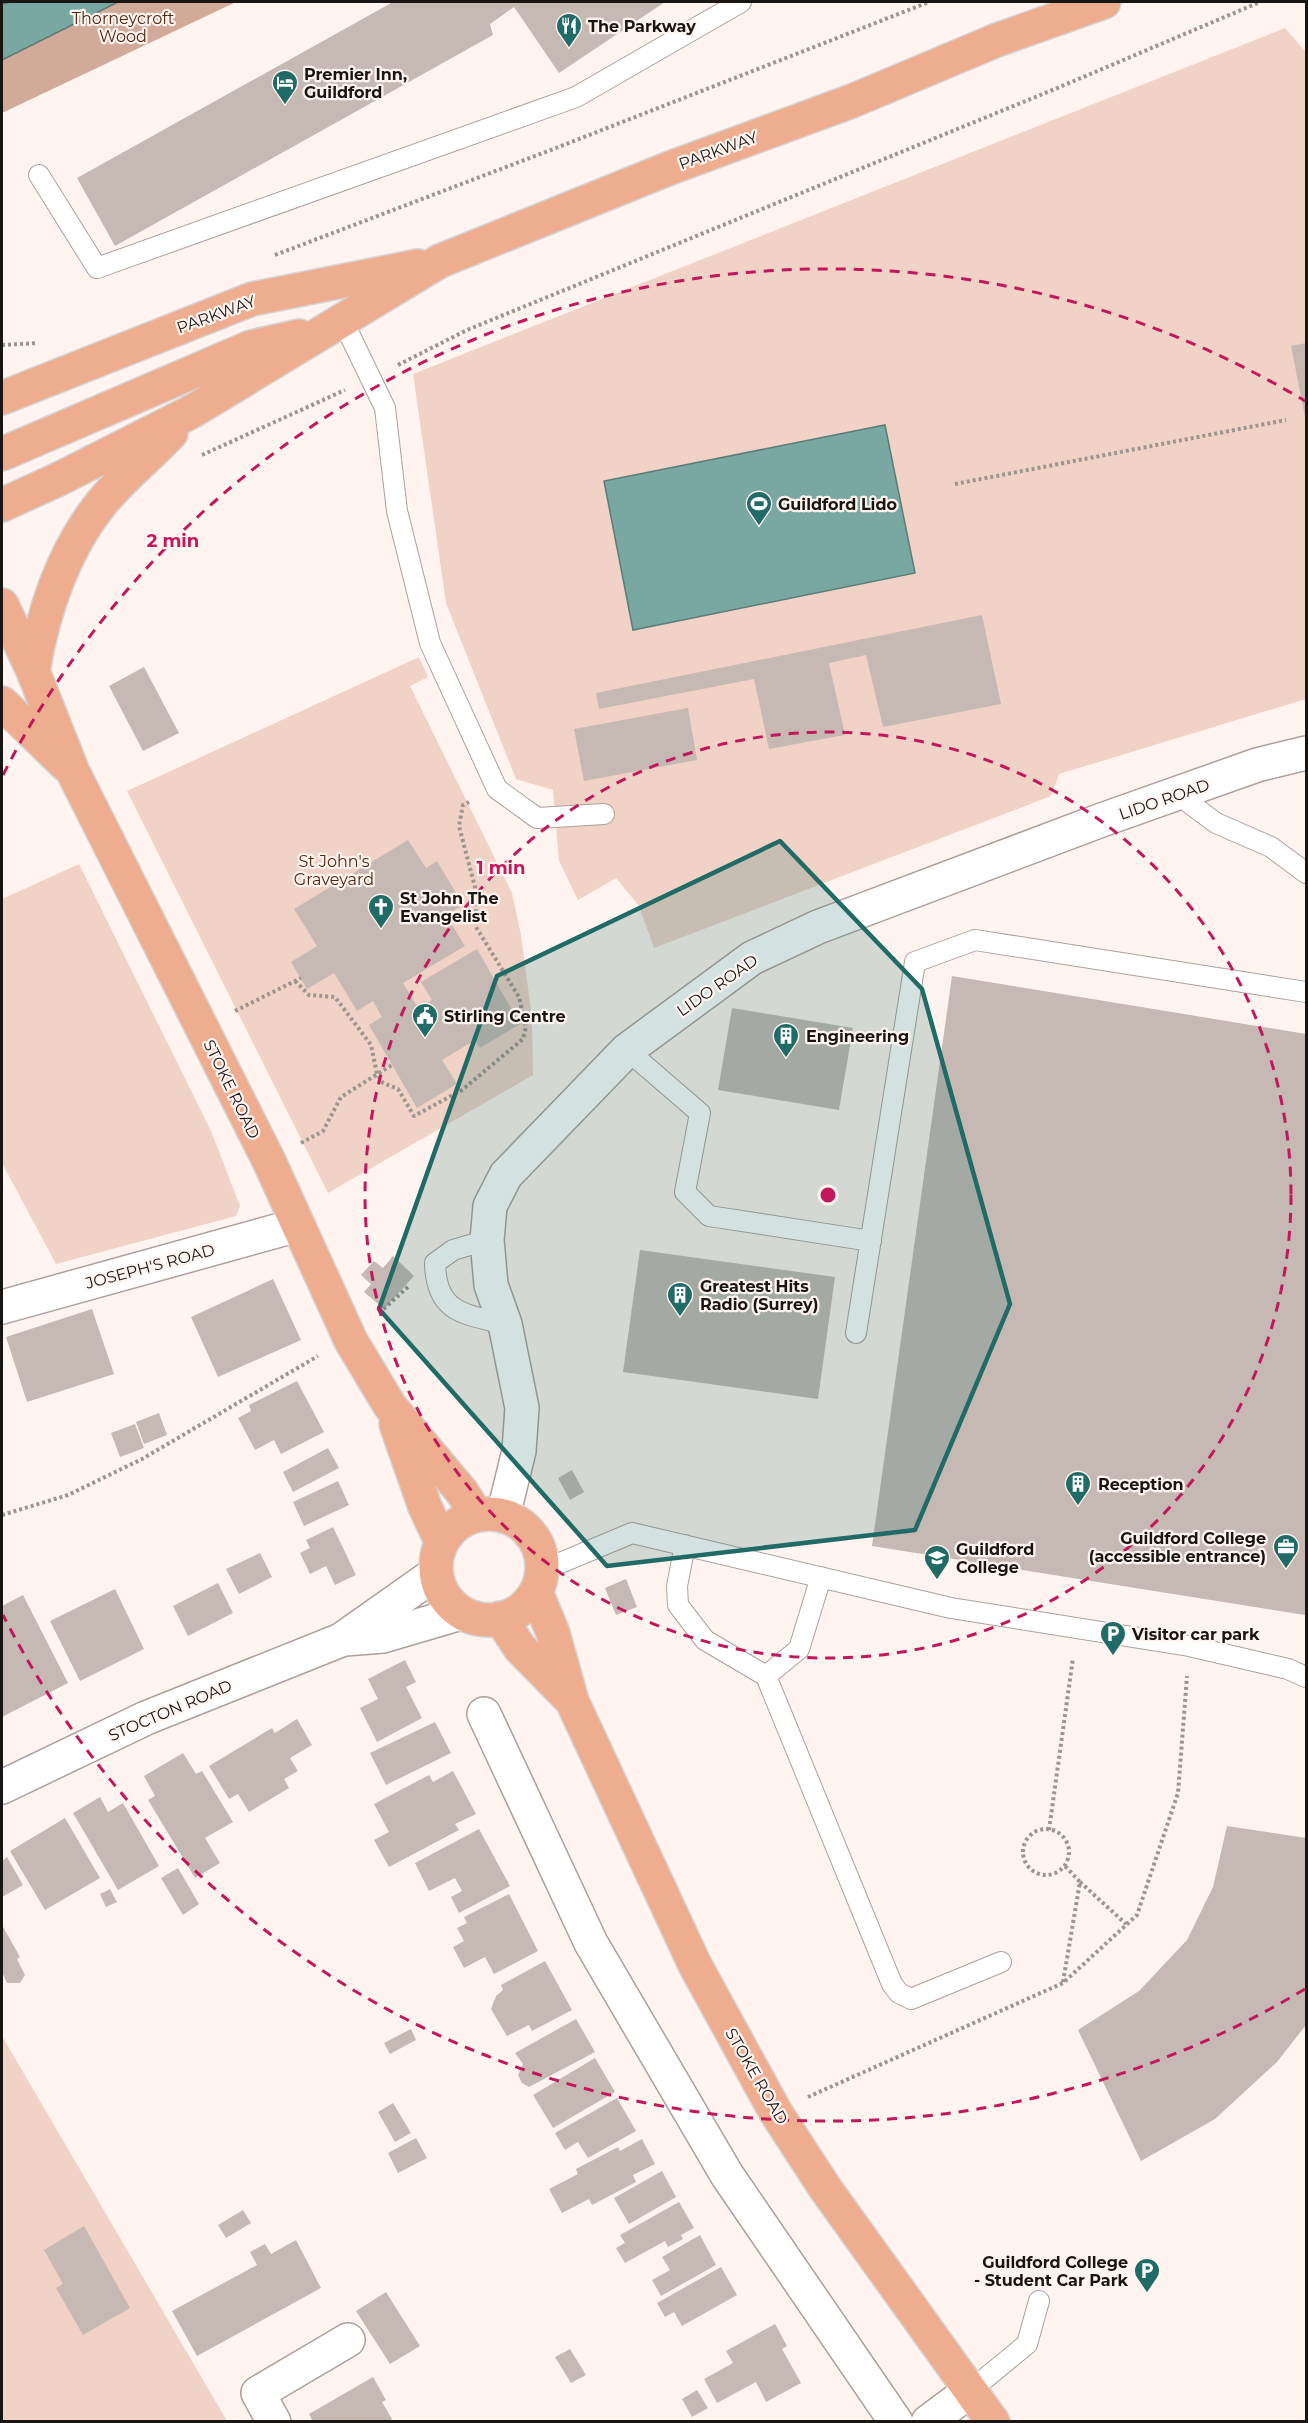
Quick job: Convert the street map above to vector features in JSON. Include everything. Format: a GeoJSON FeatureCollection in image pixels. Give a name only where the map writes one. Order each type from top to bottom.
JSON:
{"type":"FeatureCollection","features":[{"type":"Feature","properties":{"kind":"main road","name":"PARKWAY"},"geometry":{"type":"LineString","coordinates":[[997,40],[1073,2]]}},
{"type":"Feature","properties":{"kind":"main road","name":"PARKWAY"},"geometry":{"type":"LineString","coordinates":[[2,505],[59,479],[191,412],[440,261],[670,168],[852,101],[997,40],[1104,2]]}},
{"type":"Feature","properties":{"kind":"main road","name":"PARKWAY"},"geometry":{"type":"LineString","coordinates":[[11,388],[252,299],[440,261]]}},
{"type":"Feature","properties":{"kind":"main road"},"geometry":{"type":"LineString","coordinates":[[2,454],[251,347],[335,325]]}},
{"type":"Feature","properties":{"kind":"main road"},"geometry":{"type":"LineString","coordinates":[[33,671],[45,613],[78,537],[100,505],[125,476],[154,452],[191,412]]}},
{"type":"Feature","properties":{"kind":"main road","name":"STOKE ROAD"},"geometry":{"type":"LineString","coordinates":[[2,605],[33,671],[73,772],[269,1161],[349,1336],[390,1406],[462,1492],[490,1516],[520,1524],[531,1534],[538,1546],[542,1561],[539,1584],[572,1701],[694,1965],[775,2111],[825,2188],[993,2421]]}},
{"type":"Feature","properties":{"kind":"main road","name":"STOKE ROAD"},"geometry":{"type":"LineString","coordinates":[[2,704],[73,772]]}},
{"type":"Feature","properties":{"kind":"main road","name":"STOKE ROAD"},"geometry":{"type":"LineString","coordinates":[[390,1406],[425,1507],[439,1558],[439,1588],[447,1602],[461,1613]]}},
{"type":"Feature","properties":{"kind":"main road"},"geometry":{"type":"LineString","coordinates":[[439,1558],[455,1526],[490,1516]]}},
{"type":"Feature","properties":{"kind":"main road"},"geometry":{"type":"LineString","coordinates":[[461,1613],[477,1619],[500,1618],[525,1606],[539,1584]]}},
{"type":"Feature","properties":{"kind":"main road","name":"STOKE ROAD"},"geometry":{"type":"LineString","coordinates":[[500,1618],[520,1648],[572,1701]]}},
{"type":"Feature","properties":{"kind":"street","name":"LIDO ROAD"},"geometry":{"type":"LineString","coordinates":[[490,1516],[519,1451],[522,1408],[505,1324],[491,1285],[487,1239],[490,1206],[506,1175],[627,1050],[752,958],[818,927],[975,866],[1257,765],[1306,753]]}},
{"type":"Feature","properties":{"kind":"street","name":"JOSEPH'S ROAD"},"geometry":{"type":"LineString","coordinates":[[2,1307],[298,1225]]}},
{"type":"Feature","properties":{"kind":"street","name":"STOCTON ROAD"},"geometry":{"type":"LineString","coordinates":[[341,1640],[439,1558]]}},
{"type":"Feature","properties":{"kind":"street","name":"STOCTON ROAD"},"geometry":{"type":"LineString","coordinates":[[2,1787],[146,1718],[341,1640],[383,1636],[461,1613]]}},
{"type":"Feature","properties":{"kind":"street"},"geometry":{"type":"LineString","coordinates":[[484,1714],[591,1943],[727,2175],[896,2421]]}},
{"type":"Feature","properties":{"kind":"street"},"geometry":{"type":"LineString","coordinates":[[274,2421],[258,2393],[348,2340]]}},
{"type":"Feature","properties":{"kind":"street"},"geometry":{"type":"LineString","coordinates":[[928,2421],[970,2390]]}},
{"type":"Feature","properties":{"kind":"lane"},"geometry":{"type":"LineString","coordinates":[[39,175],[97,268],[576,97],[741,2]]}},
{"type":"Feature","properties":{"kind":"lane"},"geometry":{"type":"LineString","coordinates":[[335,325],[370,379],[385,408],[397,511],[430,643],[497,789],[537,818],[604,814]]}},
{"type":"Feature","properties":{"kind":"lane"},"geometry":{"type":"LineString","coordinates":[[1177,794],[1216,823],[1270,847],[1306,873]]}},
{"type":"Feature","properties":{"kind":"lane"},"geometry":{"type":"LineString","coordinates":[[856,1333],[915,962],[975,940],[1306,992]]}},
{"type":"Feature","properties":{"kind":"lane"},"geometry":{"type":"LineString","coordinates":[[627,1050],[700,1113],[685,1192],[709,1216],[871,1241]]}},
{"type":"Feature","properties":{"kind":"lane"},"geometry":{"type":"LineString","coordinates":[[487,1239],[453,1250],[435,1263],[436,1282],[449,1306],[459,1313],[505,1324]]}},
{"type":"Feature","properties":{"kind":"lane"},"geometry":{"type":"LineString","coordinates":[[539,1584],[553,1566],[632,1533],[951,1608],[1189,1646],[1288,1669],[1306,1677]]}},
{"type":"Feature","properties":{"kind":"lane"},"geometry":{"type":"LineString","coordinates":[[685,1545],[677,1586],[678,1605],[705,1640],[766,1676],[892,1984],[899,1993],[911,1999],[1001,1962]]}},
{"type":"Feature","properties":{"kind":"lane"},"geometry":{"type":"LineString","coordinates":[[766,1676],[799,1649],[821,1577]]}},
{"type":"Feature","properties":{"kind":"lane"},"geometry":{"type":"LineString","coordinates":[[970,2390],[1027,2344],[1039,2301]]}},
{"type":"Feature","properties":{"kind":"path"},"geometry":{"type":"LineString","coordinates":[[267,258],[929,2]]}},
{"type":"Feature","properties":{"kind":"path"},"geometry":{"type":"LineString","coordinates":[[198,457],[370,379],[467,330],[1055,89],[1260,2]]}},
{"type":"Feature","properties":{"kind":"path"},"geometry":{"type":"LineString","coordinates":[[2,345],[42,342]]}},
{"type":"Feature","properties":{"kind":"path"},"geometry":{"type":"LineString","coordinates":[[955,484],[1286,420]]}},
{"type":"Feature","properties":{"kind":"path"},"geometry":{"type":"LineString","coordinates":[[295,981],[309,995],[334,997],[371,1045],[377,1074],[383,1083],[398,1089],[414,1116],[462,1090],[523,1039],[526,1027],[519,997],[476,927],[476,891],[459,826],[463,805],[497,789]]}},
{"type":"Feature","properties":{"kind":"path"},"geometry":{"type":"LineString","coordinates":[[202,1027],[301,978]]}},
{"type":"Feature","properties":{"kind":"path"},"geometry":{"type":"LineString","coordinates":[[269,1161],[323,1131],[341,1097],[392,1065]]}},
{"type":"Feature","properties":{"kind":"path"},"geometry":{"type":"LineString","coordinates":[[2,1515],[68,1495],[142,1459],[349,1336],[381,1312],[435,1263]]}},
{"type":"Feature","properties":{"kind":"path"},"geometry":{"type":"LineString","coordinates":[[1049,1830],[1077,1628]]}},
{"type":"Feature","properties":{"kind":"path"},"geometry":{"type":"LineString","coordinates":[[775,2111],[1063,1983],[1137,1915],[1178,1793],[1189,1646]]}},
{"type":"Feature","properties":{"kind":"path"},"geometry":{"type":"LineString","coordinates":[[1042,1830],[1062,1835],[1069,1847],[1065,1866],[1045,1876],[1031,1870],[1023,1858],[1025,1843],[1029,1837],[1042,1830]]}},
{"type":"Feature","properties":{"kind":"path"},"geometry":{"type":"LineString","coordinates":[[1065,1866],[1126,1924]]}},
{"type":"Feature","properties":{"kind":"path"},"geometry":{"type":"LineString","coordinates":[[1063,1983],[1080,1882]]}},
{"type":"Feature","properties":{"kind":"highlighted area"},"geometry":{"type":"Polygon","coordinates":[[[780,841],[922,989],[1010,1304],[915,1530],[607,1566],[379,1309],[497,976],[780,841]]]}},
{"type":"Feature","properties":{"kind":"green space","name":"Thorneycroft Wood"},"geometry":{"type":"Polygon","coordinates":[[[118,2],[236,2],[2,113],[2,60],[118,2]]]}},
{"type":"Feature","properties":{"kind":"green space"},"geometry":{"type":"Polygon","coordinates":[[[1285,28],[1306,52],[1306,699],[1059,774],[1051,796],[654,948],[639,906],[616,878],[578,900],[559,861],[553,790],[516,779],[446,603],[413,374],[1285,28]]]}},
{"type":"Feature","properties":{"kind":"green space","name":"St John's Graveyard"},"geometry":{"type":"Polygon","coordinates":[[[419,657],[428,677],[410,686],[512,893],[521,935],[532,1018],[533,1075],[328,1193],[127,791],[419,657]]]}},
{"type":"Feature","properties":{"kind":"green space"},"geometry":{"type":"Polygon","coordinates":[[[79,864],[211,1131],[240,1206],[236,1216],[56,1264],[2,1163],[2,899],[79,864]]]}},
{"type":"Feature","properties":{"kind":"green space"},"geometry":{"type":"Polygon","coordinates":[[[2,2036],[227,2421],[2,2421],[2,2036]]]}},
{"type":"Feature","properties":{"kind":"water"},"geometry":{"type":"Polygon","coordinates":[[[11,2],[118,2],[2,60],[2,4],[11,2]]]}},
{"type":"Feature","properties":{"kind":"water","name":"Guildford Lido"},"geometry":{"type":"Polygon","coordinates":[[[885,425],[915,573],[633,630],[604,481],[885,425]]]}},
{"type":"Feature","properties":{"kind":"building","name":"Premier Inn, Guildford"},"geometry":{"type":"Polygon","coordinates":[[[393,2],[665,2],[559,73],[514,7],[490,24],[493,35],[115,246],[77,178],[393,2]]]}},
{"type":"Feature","properties":{"kind":"building"},"geometry":{"type":"Polygon","coordinates":[[[1306,343],[1306,417],[1305,417],[1291,346],[1306,343]]]}},
{"type":"Feature","properties":{"kind":"building"},"geometry":{"type":"Polygon","coordinates":[[[982,615],[1001,704],[883,727],[866,655],[829,663],[845,735],[769,749],[754,679],[599,709],[596,693],[982,615]]]}},
{"type":"Feature","properties":{"kind":"building"},"geometry":{"type":"Polygon","coordinates":[[[144,667],[179,733],[143,751],[109,686],[144,667]]]}},
{"type":"Feature","properties":{"kind":"building"},"geometry":{"type":"Polygon","coordinates":[[[688,708],[697,760],[584,781],[574,729],[688,708]]]}},
{"type":"Feature","properties":{"kind":"building"},"geometry":{"type":"Polygon","coordinates":[[[408,840],[426,868],[437,861],[463,905],[446,915],[465,946],[403,983],[418,1008],[432,1000],[421,982],[477,949],[520,1024],[480,1048],[475,1040],[442,1060],[457,1084],[417,1108],[369,1025],[382,1017],[373,1001],[357,1011],[334,973],[307,989],[291,962],[317,946],[294,909],[408,840]]]}},
{"type":"Feature","properties":{"kind":"building"},"geometry":{"type":"Polygon","coordinates":[[[952,976],[1306,1034],[1305,1615],[872,1546],[952,976]]]}},
{"type":"Feature","properties":{"kind":"building","name":"Engineering"},"geometry":{"type":"Polygon","coordinates":[[[732,1008],[853,1028],[839,1110],[718,1090],[732,1008]]]}},
{"type":"Feature","properties":{"kind":"building"},"geometry":{"type":"Polygon","coordinates":[[[640,1250],[835,1277],[818,1399],[623,1372],[640,1250]]]}},
{"type":"Feature","properties":{"kind":"building"},"geometry":{"type":"Polygon","coordinates":[[[393,1256],[414,1276],[384,1309],[364,1292],[371,1284],[361,1275],[374,1261],[383,1268],[393,1256]]]}},
{"type":"Feature","properties":{"kind":"building"},"geometry":{"type":"Polygon","coordinates":[[[273,1279],[301,1340],[218,1377],[191,1317],[273,1279]]]}},
{"type":"Feature","properties":{"kind":"building"},"geometry":{"type":"Polygon","coordinates":[[[92,1309],[114,1374],[27,1402],[6,1337],[92,1309]]]}},
{"type":"Feature","properties":{"kind":"building"},"geometry":{"type":"Polygon","coordinates":[[[297,1381],[324,1432],[281,1454],[274,1440],[255,1450],[238,1418],[251,1411],[249,1405],[297,1381]]]}},
{"type":"Feature","properties":{"kind":"building"},"geometry":{"type":"Polygon","coordinates":[[[159,1413],[167,1435],[144,1444],[136,1422],[159,1413]]]}},
{"type":"Feature","properties":{"kind":"building"},"geometry":{"type":"Polygon","coordinates":[[[135,1424],[144,1448],[120,1457],[111,1433],[135,1424]]]}},
{"type":"Feature","properties":{"kind":"building"},"geometry":{"type":"Polygon","coordinates":[[[328,1448],[339,1468],[293,1492],[283,1472],[328,1448]]]}},
{"type":"Feature","properties":{"kind":"building"},"geometry":{"type":"Polygon","coordinates":[[[572,1470],[584,1492],[570,1500],[558,1478],[572,1470]]]}},
{"type":"Feature","properties":{"kind":"building"},"geometry":{"type":"Polygon","coordinates":[[[338,1481],[349,1505],[304,1526],[293,1502],[338,1481]]]}},
{"type":"Feature","properties":{"kind":"building"},"geometry":{"type":"Polygon","coordinates":[[[333,1527],[356,1575],[335,1585],[326,1566],[310,1574],[300,1553],[310,1548],[306,1540],[333,1527]]]}},
{"type":"Feature","properties":{"kind":"building"},"geometry":{"type":"Polygon","coordinates":[[[260,1553],[272,1577],[239,1594],[226,1569],[260,1553]]]}},
{"type":"Feature","properties":{"kind":"building"},"geometry":{"type":"Polygon","coordinates":[[[626,1579],[637,1607],[616,1615],[605,1588],[626,1579]]]}},
{"type":"Feature","properties":{"kind":"building"},"geometry":{"type":"Polygon","coordinates":[[[218,1583],[233,1613],[188,1636],[173,1606],[218,1583]]]}},
{"type":"Feature","properties":{"kind":"building"},"geometry":{"type":"Polygon","coordinates":[[[115,1589],[144,1649],[80,1681],[50,1621],[115,1589]]]}},
{"type":"Feature","properties":{"kind":"building"},"geometry":{"type":"Polygon","coordinates":[[[23,1595],[68,1683],[2,1717],[2,1606],[23,1595]]]}},
{"type":"Feature","properties":{"kind":"building"},"geometry":{"type":"Polygon","coordinates":[[[405,1660],[416,1682],[406,1687],[422,1718],[377,1742],[360,1708],[378,1699],[368,1679],[405,1660]]]}},
{"type":"Feature","properties":{"kind":"building"},"geometry":{"type":"Polygon","coordinates":[[[297,1719],[312,1745],[290,1758],[298,1771],[284,1779],[289,1788],[249,1812],[238,1794],[229,1799],[209,1766],[272,1728],[275,1733],[297,1719]]]}},
{"type":"Feature","properties":{"kind":"building"},"geometry":{"type":"Polygon","coordinates":[[[435,1722],[451,1753],[386,1785],[370,1753],[435,1722]]]}},
{"type":"Feature","properties":{"kind":"building"},"geometry":{"type":"Polygon","coordinates":[[[183,1753],[196,1774],[202,1771],[233,1822],[205,1838],[220,1863],[195,1878],[148,1800],[155,1796],[144,1776],[183,1753]]]}},
{"type":"Feature","properties":{"kind":"building"},"geometry":{"type":"Polygon","coordinates":[[[453,1771],[476,1814],[455,1824],[459,1830],[389,1867],[374,1840],[389,1832],[374,1804],[429,1775],[433,1782],[453,1771]]]}},
{"type":"Feature","properties":{"kind":"building"},"geometry":{"type":"Polygon","coordinates":[[[100,1797],[108,1812],[123,1803],[159,1866],[118,1890],[73,1813],[100,1797]]]}},
{"type":"Feature","properties":{"kind":"building"},"geometry":{"type":"Polygon","coordinates":[[[65,1818],[100,1878],[45,1910],[10,1851],[65,1818]]]}},
{"type":"Feature","properties":{"kind":"building"},"geometry":{"type":"Polygon","coordinates":[[[1227,1826],[1306,1838],[1306,2025],[1277,2062],[1215,2119],[1141,2161],[1078,2030],[1139,1991],[1187,1940],[1213,1887],[1227,1826]]]}},
{"type":"Feature","properties":{"kind":"building"},"geometry":{"type":"Polygon","coordinates":[[[479,1829],[510,1886],[459,1913],[451,1897],[462,1891],[455,1878],[429,1891],[415,1863],[479,1829]]]}},
{"type":"Feature","properties":{"kind":"building"},"geometry":{"type":"Polygon","coordinates":[[[7,1857],[23,1885],[2,1897],[2,1861],[7,1857]]]}},
{"type":"Feature","properties":{"kind":"building"},"geometry":{"type":"Polygon","coordinates":[[[178,1868],[199,1904],[183,1915],[161,1878],[178,1868]]]}},
{"type":"Feature","properties":{"kind":"building"},"geometry":{"type":"Polygon","coordinates":[[[110,1889],[117,1902],[106,1907],[100,1894],[110,1889]]]}},
{"type":"Feature","properties":{"kind":"building"},"geometry":{"type":"Polygon","coordinates":[[[509,1894],[538,1951],[494,1974],[485,1957],[464,1968],[453,1947],[464,1941],[457,1928],[467,1923],[464,1917],[509,1894]]]}},
{"type":"Feature","properties":{"kind":"building"},"geometry":{"type":"Polygon","coordinates":[[[2,1925],[20,1957],[17,1959],[25,1975],[20,1983],[7,1983],[2,1972],[2,1925]]]}},
{"type":"Feature","properties":{"kind":"building"},"geometry":{"type":"Polygon","coordinates":[[[545,1961],[572,2010],[532,2031],[529,2025],[507,2036],[491,2009],[496,1996],[503,1990],[501,1985],[545,1961]]]}},
{"type":"Feature","properties":{"kind":"building"},"geometry":{"type":"Polygon","coordinates":[[[576,2019],[595,2052],[529,2087],[522,2083],[518,2075],[523,2064],[515,2053],[576,2019]]]}},
{"type":"Feature","properties":{"kind":"building"},"geometry":{"type":"Polygon","coordinates":[[[411,2029],[416,2040],[390,2054],[384,2043],[411,2029]]]}},
{"type":"Feature","properties":{"kind":"building"},"geometry":{"type":"Polygon","coordinates":[[[595,2058],[615,2092],[553,2128],[533,2095],[595,2058]]]}},
{"type":"Feature","properties":{"kind":"building"},"geometry":{"type":"Polygon","coordinates":[[[617,2098],[636,2131],[588,2158],[578,2142],[565,2150],[555,2133],[617,2098]]]}},
{"type":"Feature","properties":{"kind":"building"},"geometry":{"type":"Polygon","coordinates":[[[393,2103],[411,2133],[395,2142],[378,2112],[393,2103]]]}},
{"type":"Feature","properties":{"kind":"building"},"geometry":{"type":"Polygon","coordinates":[[[416,2138],[427,2158],[398,2173],[388,2153],[416,2138]]]}},
{"type":"Feature","properties":{"kind":"building"},"geometry":{"type":"Polygon","coordinates":[[[642,2139],[655,2164],[633,2175],[636,2182],[592,2205],[589,2199],[562,2213],[549,2189],[578,2174],[576,2169],[618,2147],[620,2151],[642,2139]]]}},
{"type":"Feature","properties":{"kind":"building"},"geometry":{"type":"Polygon","coordinates":[[[662,2171],[676,2197],[629,2224],[614,2198],[662,2171]]]}},
{"type":"Feature","properties":{"kind":"building"},"geometry":{"type":"Polygon","coordinates":[[[679,2202],[694,2228],[681,2235],[683,2239],[668,2247],[665,2241],[625,2263],[616,2248],[625,2243],[620,2235],[679,2202]]]}},
{"type":"Feature","properties":{"kind":"building"},"geometry":{"type":"Polygon","coordinates":[[[243,2210],[251,2223],[226,2238],[218,2225],[243,2210]]]}},
{"type":"Feature","properties":{"kind":"building"},"geometry":{"type":"Polygon","coordinates":[[[84,2226],[130,2308],[83,2335],[56,2288],[63,2284],[44,2250],[84,2226]]]}},
{"type":"Feature","properties":{"kind":"building"},"geometry":{"type":"Polygon","coordinates":[[[700,2235],[716,2265],[661,2296],[652,2280],[670,2270],[662,2257],[700,2235]]]}},
{"type":"Feature","properties":{"kind":"building"},"geometry":{"type":"Polygon","coordinates":[[[296,2240],[321,2288],[197,2356],[172,2311],[257,2265],[250,2252],[265,2244],[271,2254],[296,2240]]]}},
{"type":"Feature","properties":{"kind":"building"},"geometry":{"type":"Polygon","coordinates":[[[721,2267],[737,2295],[682,2326],[674,2312],[665,2317],[657,2303],[721,2267]]]}},
{"type":"Feature","properties":{"kind":"building"},"geometry":{"type":"Polygon","coordinates":[[[386,2292],[420,2346],[390,2364],[356,2311],[386,2292]]]}},
{"type":"Feature","properties":{"kind":"building"},"geometry":{"type":"Polygon","coordinates":[[[775,2324],[787,2346],[782,2349],[801,2383],[766,2402],[756,2382],[717,2403],[704,2379],[733,2363],[726,2351],[775,2324]]]}},
{"type":"Feature","properties":{"kind":"building"},"geometry":{"type":"Polygon","coordinates":[[[570,2349],[586,2375],[571,2383],[555,2357],[570,2349]]]}},
{"type":"Feature","properties":{"kind":"building"},"geometry":{"type":"Polygon","coordinates":[[[373,2377],[386,2400],[382,2402],[392,2419],[388,2422],[313,2422],[309,2414],[373,2377]]]}},
{"type":"Feature","properties":{"kind":"building"},"geometry":{"type":"Polygon","coordinates":[[[697,2390],[708,2408],[692,2417],[682,2399],[697,2390]]]}},
{"type":"Feature","properties":{"kind":"place","name":"The Parkway"},"geometry":{"type":"Point","coordinates":[569,49]}},
{"type":"Feature","properties":{"kind":"place","name":"Premier Inn, Guildford"},"geometry":{"type":"Point","coordinates":[285,106]}},
{"type":"Feature","properties":{"kind":"place","name":"Guildford Lido"},"geometry":{"type":"Point","coordinates":[759,527]}},
{"type":"Feature","properties":{"kind":"place","name":"St John The Evangelist"},"geometry":{"type":"Point","coordinates":[381,930]}},
{"type":"Feature","properties":{"kind":"place","name":"Stirling Centre"},"geometry":{"type":"Point","coordinates":[425,1039]}},
{"type":"Feature","properties":{"kind":"place","name":"Engineering"},"geometry":{"type":"Point","coordinates":[786,1059]}},
{"type":"Feature","properties":{"kind":"place","name":"Greatest Hits Radio (Surrey)"},"geometry":{"type":"Point","coordinates":[680,1318]}},
{"type":"Feature","properties":{"kind":"place","name":"Reception"},"geometry":{"type":"Point","coordinates":[1078,1507]}},
{"type":"Feature","properties":{"kind":"place","name":"Guildford College (accessible entrance)"},"geometry":{"type":"Point","coordinates":[1286,1570]}},
{"type":"Feature","properties":{"kind":"place","name":"Guildford College"},"geometry":{"type":"Point","coordinates":[937,1581]}},
{"type":"Feature","properties":{"kind":"place","name":"Visitor car park"},"geometry":{"type":"Point","coordinates":[1113,1657]}},
{"type":"Feature","properties":{"kind":"place","name":"Guildford College - Student Car Park"},"geometry":{"type":"Point","coordinates":[1147,2294]}}]}
